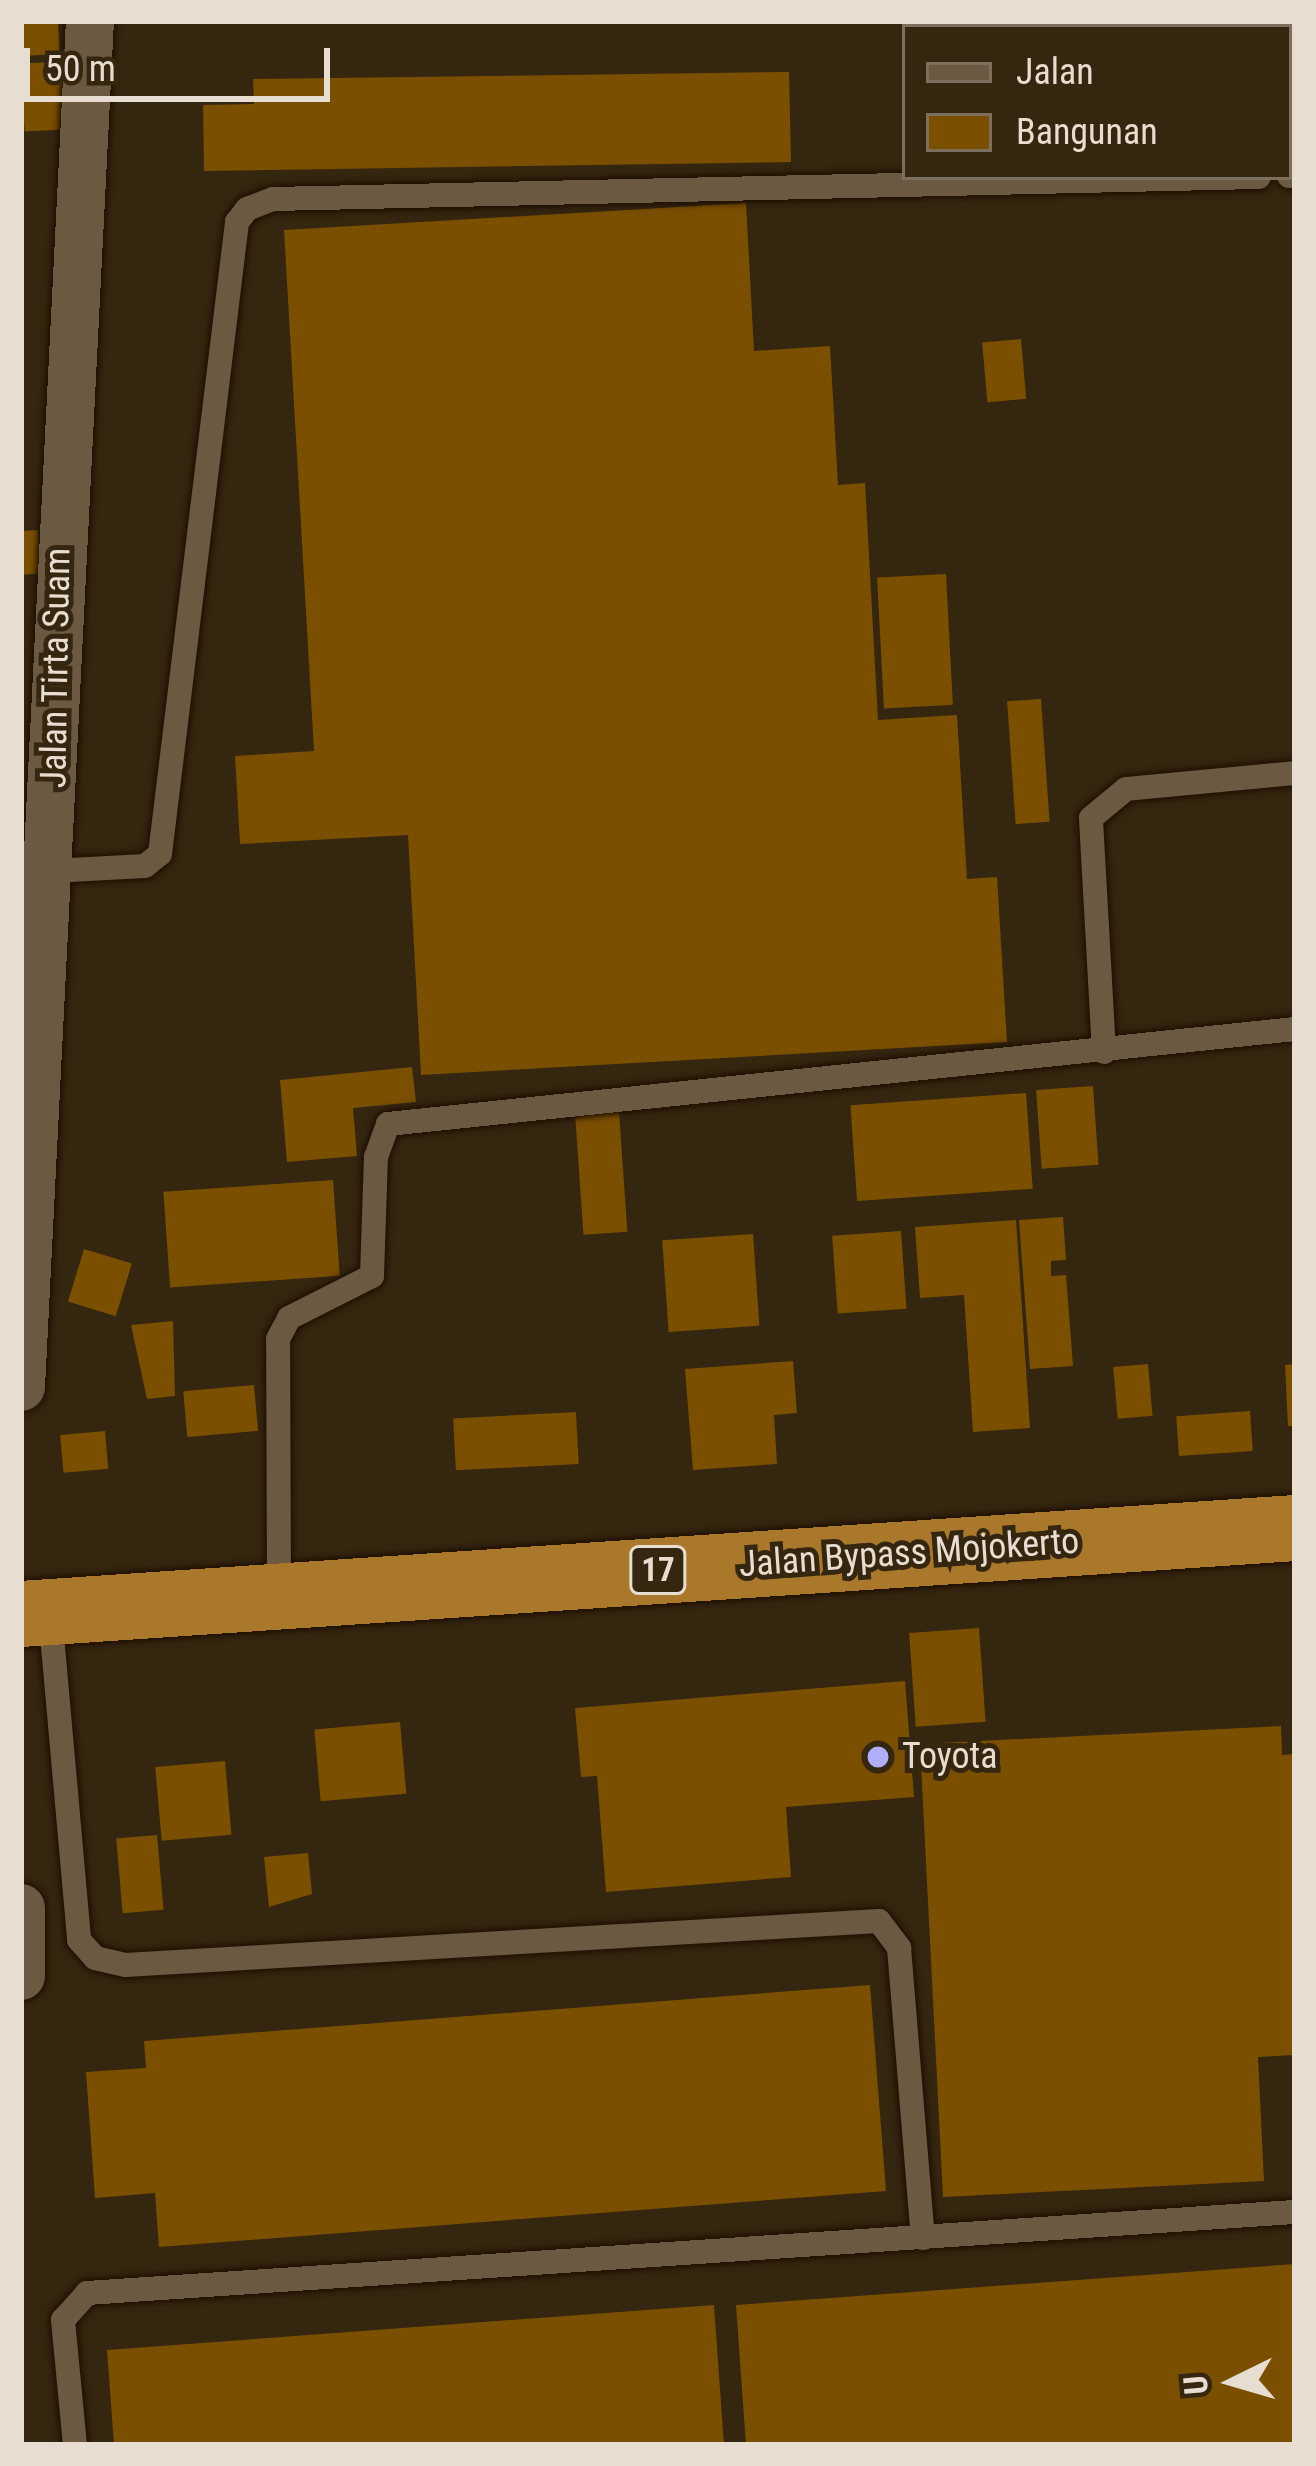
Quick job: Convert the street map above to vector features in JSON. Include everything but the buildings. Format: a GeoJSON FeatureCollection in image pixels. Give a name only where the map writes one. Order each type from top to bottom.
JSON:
{"type":"FeatureCollection","features":[{"type":"Feature","properties":{"kind":"highway","name":"Jalan Bypass Mojokerto"},"geometry":{"type":"LineString","coordinates":[[35,1612],[1295,1528]]}},
{"type":"Feature","properties":{"kind":"street","name":"Jalan Tirta Suam"},"geometry":{"type":"LineString","coordinates":[[21,1387],[51,871],[41,513],[90,21]]}},
{"type":"Feature","properties":{"kind":"street"},"geometry":{"type":"LineString","coordinates":[[21,1908],[21,1976]]}},
{"type":"Feature","properties":{"kind":"lane"},"geometry":{"type":"LineString","coordinates":[[51,871],[145,866],[160,854],[237,222],[247,209],[273,200],[1130,180]]}},
{"type":"Feature","properties":{"kind":"lane"},"geometry":{"type":"LineString","coordinates":[[1104,1052],[1091,818],[1126,790],[1295,773]]}},
{"type":"Feature","properties":{"kind":"lane"},"geometry":{"type":"LineString","coordinates":[[280,1595],[278,1339],[289,1318],[372,1276],[376,1157],[388,1124],[1295,1030]]}},
{"type":"Feature","properties":{"kind":"lane"},"geometry":{"type":"LineString","coordinates":[[35,1612],[79,1940],[95,1958],[125,1965],[879,1921],[899,1948],[923,2238]]}},
{"type":"Feature","properties":{"kind":"lane"},"geometry":{"type":"LineString","coordinates":[[75,2445],[63,2320],[87,2293],[1295,2212]]}},
{"type":"Feature","properties":{"kind":"place","name":"Toyota"},"geometry":{"type":"Point","coordinates":[878,1757]}}]}
